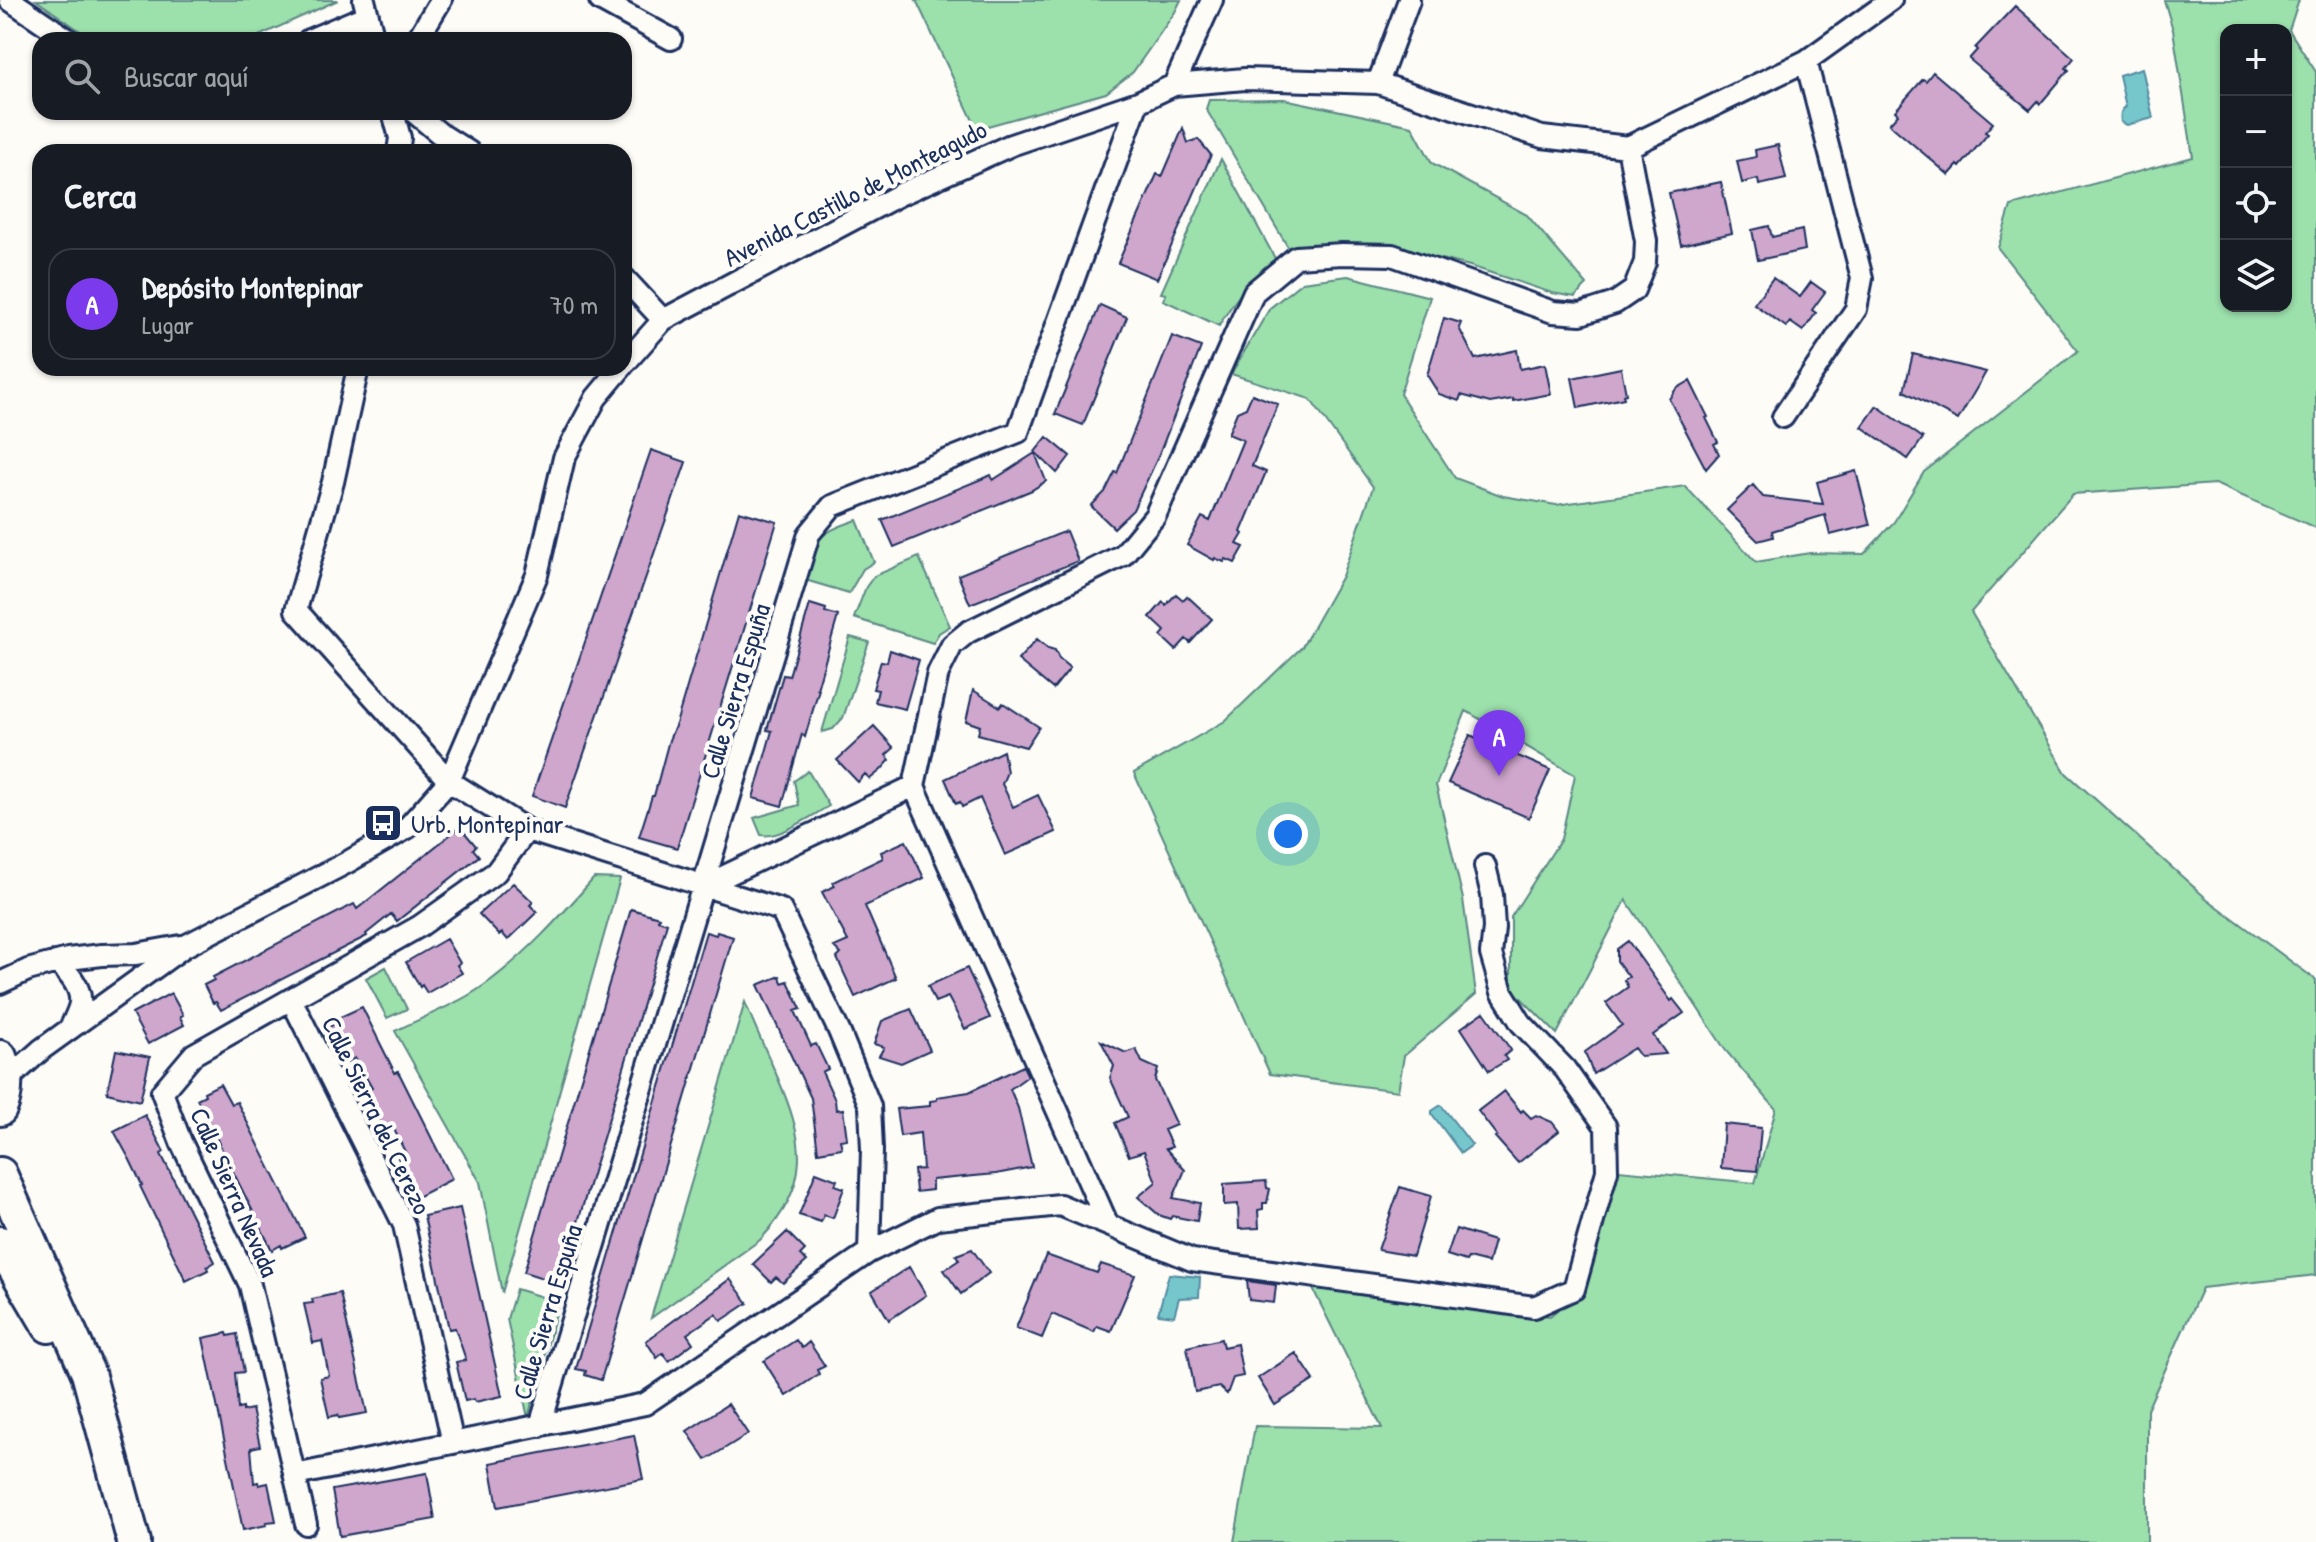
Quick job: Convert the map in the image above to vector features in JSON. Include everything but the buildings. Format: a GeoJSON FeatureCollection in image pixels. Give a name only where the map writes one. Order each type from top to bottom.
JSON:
{"type":"FeatureCollection","features":[{"type":"Feature","properties":{"kind":"main road"},"geometry":{"type":"LineString","coordinates":[[0,1174],[88,1373],[134,1542]]}},
{"type":"Feature","properties":{"kind":"main road"},"geometry":{"type":"LineString","coordinates":[[0,1243],[47,1321],[105,1442]]}},
{"type":"Feature","properties":{"kind":"street"},"geometry":{"type":"LineString","coordinates":[[10,0],[57,32]]}},
{"type":"Feature","properties":{"kind":"street"},"geometry":{"type":"LineString","coordinates":[[422,32],[441,0]]}},
{"type":"Feature","properties":{"kind":"street"},"geometry":{"type":"LineString","coordinates":[[600,0],[671,39]]}},
{"type":"Feature","properties":{"kind":"street"},"geometry":{"type":"LineString","coordinates":[[1212,0],[1174,85],[1245,79],[1378,83],[1542,137],[1628,147],[1806,61],[1891,0]]}},
{"type":"Feature","properties":{"kind":"street"},"geometry":{"type":"LineString","coordinates":[[1378,83],[1409,0]]}},
{"type":"Feature","properties":{"kind":"street"},"geometry":{"type":"LineString","coordinates":[[323,32],[366,8],[372,32]]}},
{"type":"Feature","properties":{"kind":"street"},"geometry":{"type":"LineString","coordinates":[[1783,417],[1856,309],[1862,278],[1806,61]]}},
{"type":"Feature","properties":{"kind":"street","name":"Avenida Castillo de Monteagudo"},"geometry":{"type":"LineString","coordinates":[[632,355],[663,320],[901,194],[1011,145],[1138,102],[1174,85]]}},
{"type":"Feature","properties":{"kind":"street","name":"Calle Sierra Espuña"},"geometry":{"type":"LineString","coordinates":[[540,1426],[809,534],[832,506],[1018,432],[1138,102]]}},
{"type":"Feature","properties":{"kind":"street"},"geometry":{"type":"LineString","coordinates":[[395,120],[399,144]]}},
{"type":"Feature","properties":{"kind":"street"},"geometry":{"type":"LineString","coordinates":[[424,120],[456,144]]}},
{"type":"Feature","properties":{"kind":"street"},"geometry":{"type":"LineString","coordinates":[[1108,1225],[914,786],[938,673],[952,645],[968,632],[1123,555],[1155,516],[1254,292],[1296,257],[1392,255],[1553,312],[1581,314],[1615,303],[1634,290],[1645,262],[1646,241],[1628,147]]}},
{"type":"Feature","properties":{"kind":"street"},"geometry":{"type":"LineString","coordinates":[[632,287],[663,320]]}},
{"type":"Feature","properties":{"kind":"street"},"geometry":{"type":"LineString","coordinates":[[356,376],[333,482],[296,610],[449,781],[527,830],[781,910],[839,1031],[870,1106],[869,1252]]}},
{"type":"Feature","properties":{"kind":"street","name":"Avenida Castillo de Monteagudo"},"geometry":{"type":"LineString","coordinates":[[2,1083],[70,1029],[185,946],[407,828],[449,781],[537,575],[564,458],[596,398],[614,376]]}},
{"type":"Feature","properties":{"kind":"street"},"geometry":{"type":"LineString","coordinates":[[704,886],[914,786]]}},
{"type":"Feature","properties":{"kind":"street","name":"Calle Sierra Nevada"},"geometry":{"type":"LineString","coordinates":[[306,1524],[250,1285],[181,1142],[162,1092],[194,1054],[420,926],[496,872],[527,830]]}},
{"type":"Feature","properties":{"kind":"street"},"geometry":{"type":"LineString","coordinates":[[295,1475],[645,1404],[869,1252],[938,1218],[1060,1205],[1192,1260],[1534,1307],[1574,1289],[1607,1171],[1606,1127],[1565,1069],[1521,1023],[1502,992],[1491,954],[1494,928],[1492,895],[1485,866]]}},
{"type":"Feature","properties":{"kind":"street","name":"Avenida Castillo de Monteagudo"},"geometry":{"type":"LineString","coordinates":[[4,975],[56,962],[185,946]]}},
{"type":"Feature","properties":{"kind":"street"},"geometry":{"type":"LineString","coordinates":[[56,962],[68,972],[81,1002],[70,1029]]}},
{"type":"Feature","properties":{"kind":"street","name":"Calle Sierra del Cerezo"},"geometry":{"type":"LineString","coordinates":[[291,999],[404,1225],[453,1443]]}},
{"type":"Feature","properties":{"kind":"green space"},"geometry":{"type":"Polygon","coordinates":[[[36,0],[338,0],[268,32],[82,32],[36,0]]]}},
{"type":"Feature","properties":{"kind":"green space"},"geometry":{"type":"Polygon","coordinates":[[[916,0],[1181,0],[1133,72],[1106,93],[977,129],[916,0]]]}},
{"type":"Feature","properties":{"kind":"green space"},"geometry":{"type":"Polygon","coordinates":[[[2164,0],[2299,0],[2291,24],[2220,24],[2220,312],[2292,312],[2292,35],[2316,72],[2316,528],[2215,484],[2073,494],[1971,612],[2066,773],[2206,898],[2316,980],[2316,1275],[2202,1288],[2147,1410],[2147,1542],[1234,1542],[1255,1426],[1382,1428],[1312,1287],[1550,1316],[1584,1288],[1619,1170],[1755,1183],[1776,1109],[1726,1051],[1626,900],[1557,1034],[1511,988],[1511,917],[1561,839],[1575,775],[1466,711],[1436,785],[1463,899],[1476,994],[1404,1056],[1398,1091],[1270,1074],[1134,773],[1225,721],[1302,647],[1342,576],[1373,487],[1310,399],[1231,374],[1270,308],[1302,282],[1348,276],[1430,297],[1400,394],[1455,478],[1503,496],[1556,505],[1685,486],[1756,562],[1810,553],[1864,554],[1894,522],[1924,472],[2078,351],[1998,248],[2011,206],[2193,157],[2173,30],[2164,0]]]}},
{"type":"Feature","properties":{"kind":"green space"},"geometry":{"type":"Polygon","coordinates":[[[1284,99],[1412,126],[1432,163],[1527,215],[1587,285],[1575,297],[1552,293],[1470,266],[1379,244],[1289,249],[1206,109],[1209,100],[1284,99]]]}},
{"type":"Feature","properties":{"kind":"green space"},"geometry":{"type":"Polygon","coordinates":[[[1221,159],[1277,262],[1244,290],[1219,326],[1163,300],[1166,294],[1161,293],[1221,159]]]}},
{"type":"Feature","properties":{"kind":"green space"},"geometry":{"type":"Polygon","coordinates":[[[857,520],[874,562],[863,569],[849,593],[805,580],[819,540],[833,529],[857,520]]]}},
{"type":"Feature","properties":{"kind":"green space"},"geometry":{"type":"Polygon","coordinates":[[[919,557],[950,626],[939,633],[933,643],[854,618],[866,587],[874,576],[919,557]]]}},
{"type":"Feature","properties":{"kind":"green space"},"geometry":{"type":"Polygon","coordinates":[[[850,637],[869,642],[843,718],[833,729],[822,732],[850,637]]]}},
{"type":"Feature","properties":{"kind":"green space"},"geometry":{"type":"Polygon","coordinates":[[[808,771],[829,806],[786,830],[761,835],[754,818],[799,805],[794,781],[808,771]]]}},
{"type":"Feature","properties":{"kind":"green space"},"geometry":{"type":"Polygon","coordinates":[[[594,878],[620,879],[502,1293],[480,1182],[395,1031],[463,999],[483,986],[542,935],[594,878]]]}},
{"type":"Feature","properties":{"kind":"green space"},"geometry":{"type":"Polygon","coordinates":[[[386,967],[407,1009],[387,1018],[366,978],[386,967]]]}},
{"type":"Feature","properties":{"kind":"green space"},"geometry":{"type":"Polygon","coordinates":[[[745,1002],[794,1121],[799,1161],[796,1181],[777,1220],[760,1240],[651,1318],[745,1002]]]}},
{"type":"Feature","properties":{"kind":"green space"},"geometry":{"type":"Polygon","coordinates":[[[516,1289],[559,1302],[528,1418],[507,1319],[516,1289]]]}},
{"type":"Feature","properties":{"kind":"water"},"geometry":{"type":"Polygon","coordinates":[[[2142,68],[2153,118],[2127,125],[2121,122],[2121,113],[2126,107],[2119,75],[2142,68]]]}},
{"type":"Feature","properties":{"kind":"water"},"geometry":{"type":"Polygon","coordinates":[[[1441,1105],[1472,1145],[1461,1153],[1432,1114],[1441,1105]]]}},
{"type":"Feature","properties":{"kind":"water"},"geometry":{"type":"Polygon","coordinates":[[[1169,1274],[1200,1277],[1199,1297],[1179,1298],[1174,1316],[1158,1314],[1169,1274]]]}},
{"type":"Feature","properties":{"kind":"place","name":"Depósito Montepinar"},"geometry":{"type":"Point","coordinates":[1499,776]}},
{"type":"Feature","properties":{"kind":"place","name":"Urb. Montepinar"},"geometry":{"type":"Point","coordinates":[383,823]}}]}
